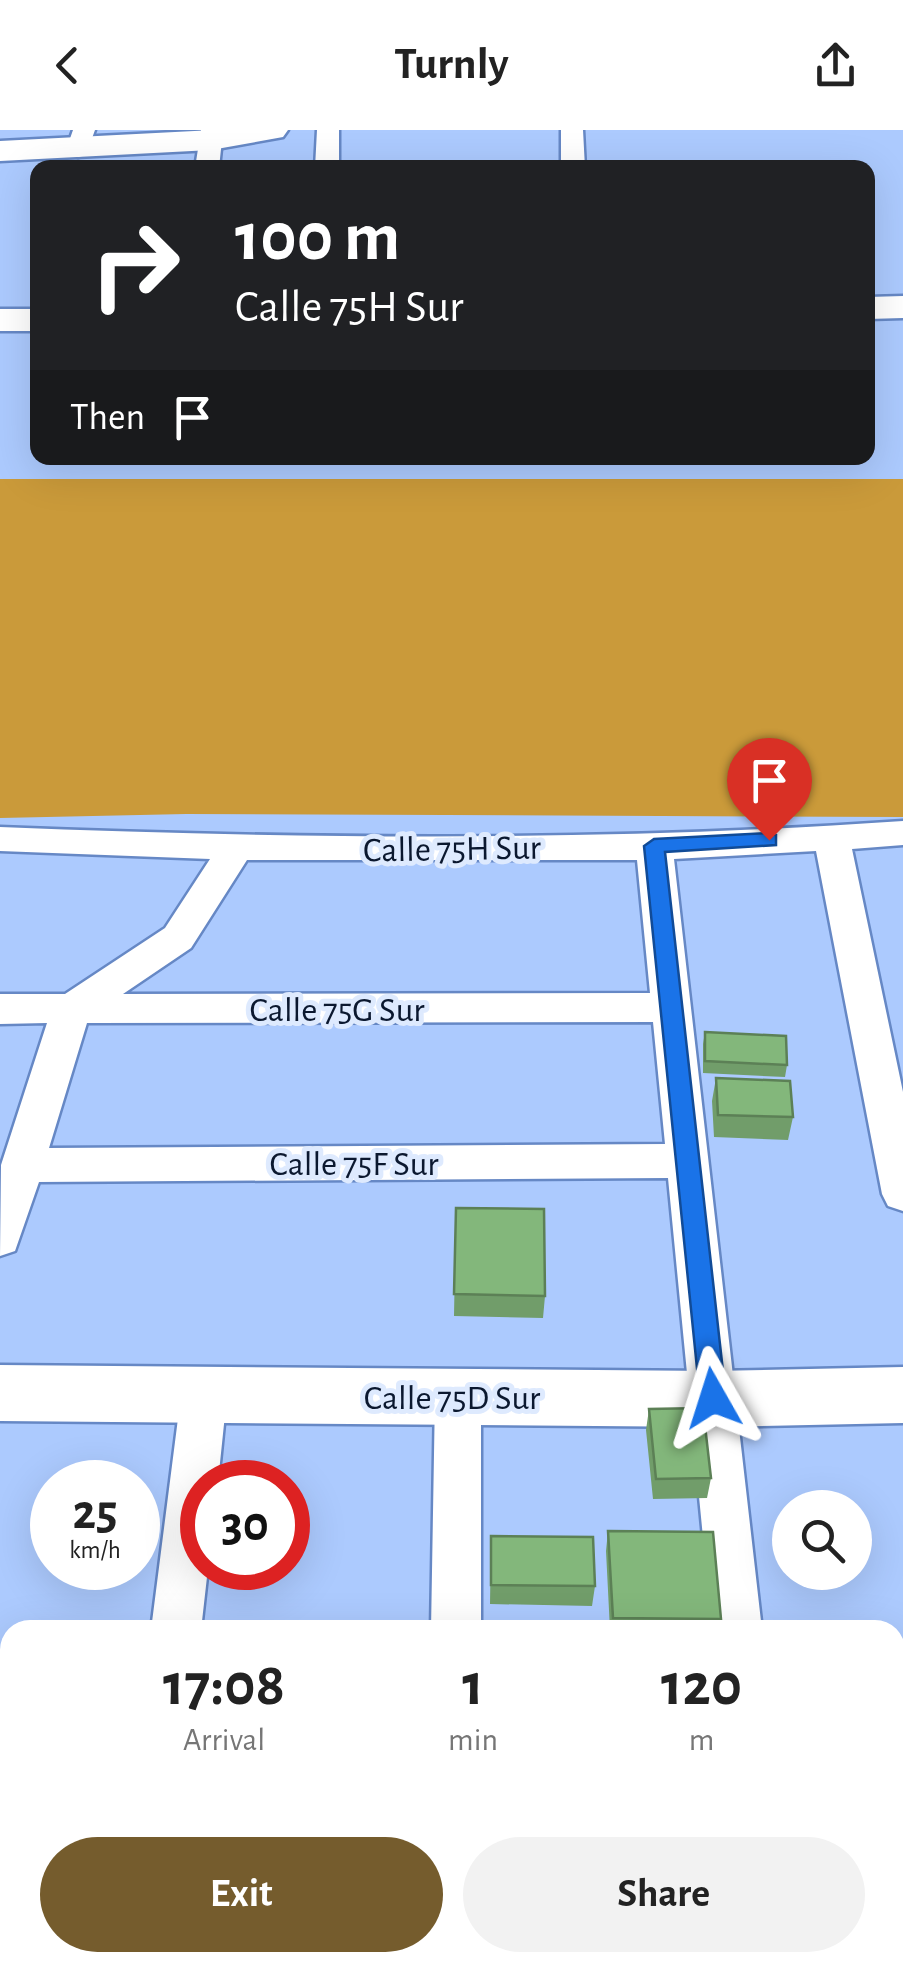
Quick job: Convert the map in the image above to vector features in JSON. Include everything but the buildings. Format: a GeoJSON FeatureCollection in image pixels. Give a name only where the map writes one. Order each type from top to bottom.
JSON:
{"type":"FeatureCollection","features":[{"type":"Feature","properties":{"kind":"street"},"geometry":{"type":"LineString","coordinates":[[0,151],[81,140],[210,146],[272,130]]}},
{"type":"Feature","properties":{"kind":"street"},"geometry":{"type":"LineString","coordinates":[[327,160],[328,130]]}},
{"type":"Feature","properties":{"kind":"street"},"geometry":{"type":"LineString","coordinates":[[572,130],[574,160]]}},
{"type":"Feature","properties":{"kind":"street"},"geometry":{"type":"LineString","coordinates":[[875,308],[903,308]]}},
{"type":"Feature","properties":{"kind":"street"},"geometry":{"type":"LineString","coordinates":[[0,320],[30,320]]}},
{"type":"Feature","properties":{"kind":"street","name":"Calle 75H Sur"},"geometry":{"type":"LineString","coordinates":[[0,839],[235,850],[654,846],[903,833]]}},
{"type":"Feature","properties":{"kind":"street"},"geometry":{"type":"LineString","coordinates":[[832,839],[903,1194]]}},
{"type":"Feature","properties":{"kind":"street"},"geometry":{"type":"LineString","coordinates":[[654,846],[674,1008],[735,1620]]}},
{"type":"Feature","properties":{"kind":"street"},"geometry":{"type":"LineString","coordinates":[[0,1238],[72,1010],[178,938],[235,850]]}},
{"type":"Feature","properties":{"kind":"street","name":"Calle 75G Sur"},"geometry":{"type":"LineString","coordinates":[[0,1009],[674,1008]]}},
{"type":"Feature","properties":{"kind":"street","name":"Calle 75F Sur"},"geometry":{"type":"LineString","coordinates":[[22,1165],[687,1161]]}},
{"type":"Feature","properties":{"kind":"street","name":"Calle 75D Sur"},"geometry":{"type":"LineString","coordinates":[[0,1394],[713,1398],[903,1395]]}},
{"type":"Feature","properties":{"kind":"street"},"geometry":{"type":"LineString","coordinates":[[177,1620],[204,1395]]}},
{"type":"Feature","properties":{"kind":"street"},"geometry":{"type":"LineString","coordinates":[[456,1620],[458,1396]]}},
{"type":"Feature","properties":{"kind":"shaded area"},"geometry":{"type":"Polygon","coordinates":[[[0,479],[903,479],[903,817],[186,814],[0,818],[0,479]]]}},
{"type":"Feature","properties":{"kind":"route"},"geometry":{"type":"LineString","coordinates":[[713,1398],[654,846],[769,840]]}}]}
